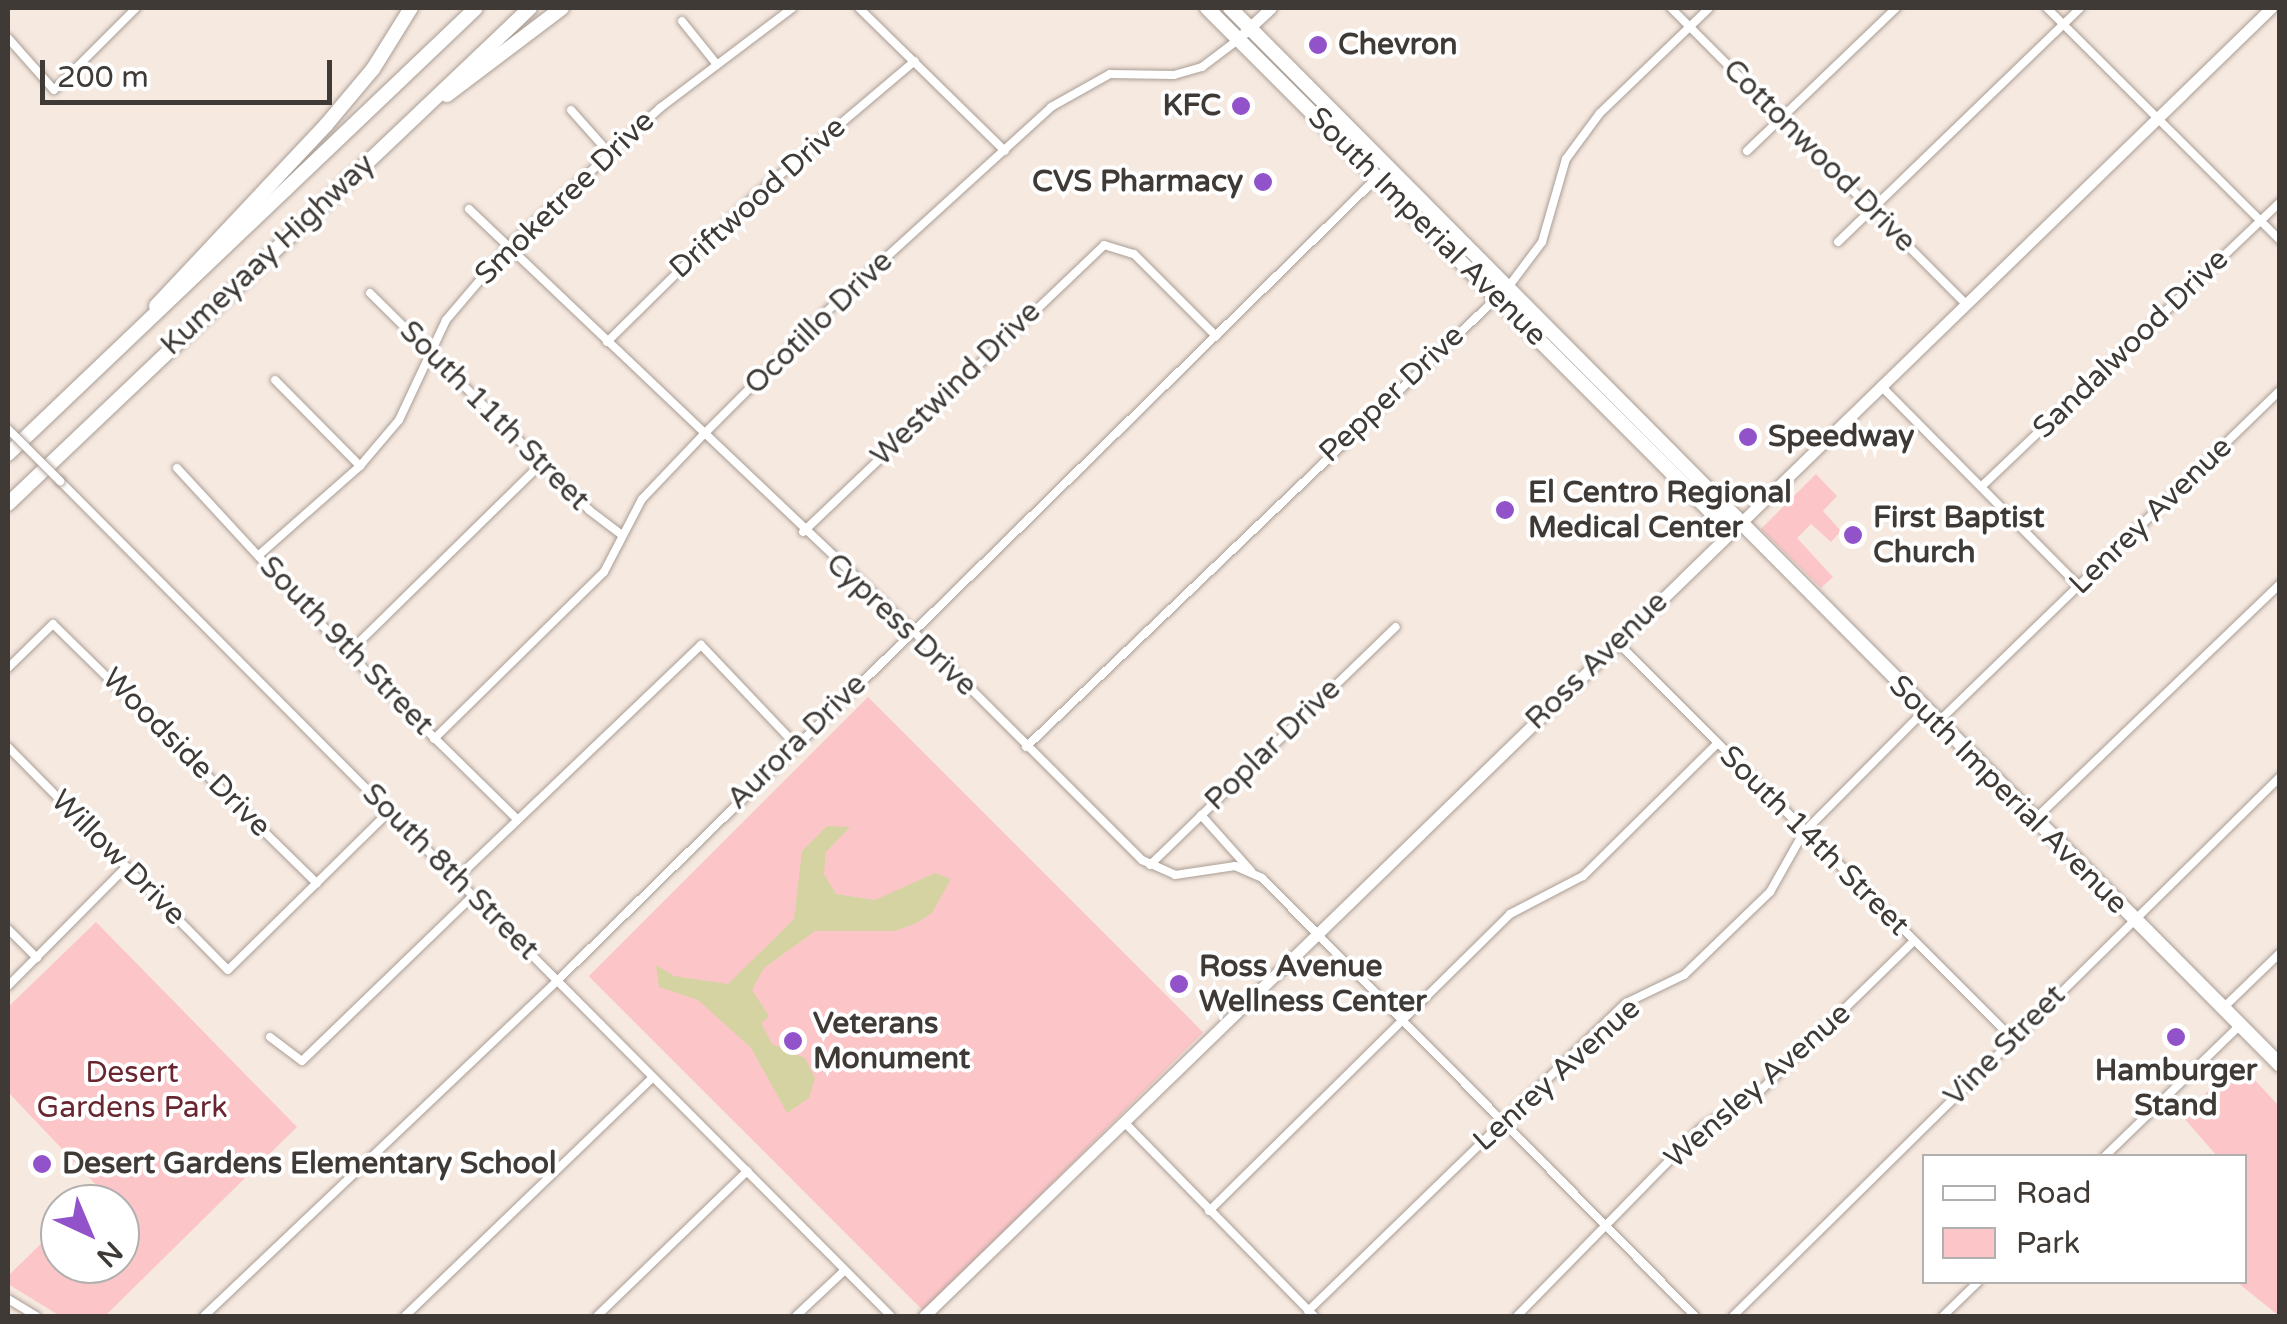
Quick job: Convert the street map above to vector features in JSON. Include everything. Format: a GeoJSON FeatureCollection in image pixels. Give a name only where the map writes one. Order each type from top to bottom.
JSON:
{"type":"FeatureCollection","features":[{"type":"Feature","properties":{"kind":"highway"},"geometry":{"type":"LineString","coordinates":[[146,324],[166,290],[338,111],[410,8]]}},
{"type":"Feature","properties":{"kind":"highway","name":"Kumeyaay Highway"},"geometry":{"type":"LineString","coordinates":[[8,454],[476,8]]}},
{"type":"Feature","properties":{"kind":"highway","name":"Kumeyaay Highway"},"geometry":{"type":"LineString","coordinates":[[8,504],[530,8]]}},
{"type":"Feature","properties":{"kind":"highway"},"geometry":{"type":"LineString","coordinates":[[417,115],[562,8]]}},
{"type":"Feature","properties":{"kind":"highway","name":"South Imperial Avenue"},"geometry":{"type":"LineString","coordinates":[[1207,8],[1383,172],[1503,291],[1626,401],[1729,505],[1738,524],[2280,1065]]}},
{"type":"Feature","properties":{"kind":"highway","name":"South Imperial Avenue"},"geometry":{"type":"LineString","coordinates":[[1230,8],[1383,172]]}},
{"type":"Feature","properties":{"kind":"highway","name":"South Imperial Avenue"},"geometry":{"type":"LineString","coordinates":[[1503,291],[1613,414],[1715,516],[1738,524]]}},
{"type":"Feature","properties":{"kind":"highway"},"geometry":{"type":"LineString","coordinates":[[1613,414],[1626,401]]}},
{"type":"Feature","properties":{"kind":"street"},"geometry":{"type":"LineString","coordinates":[[8,38],[54,90],[136,8]]}},
{"type":"Feature","properties":{"kind":"street","name":"Smoketree Drive"},"geometry":{"type":"LineString","coordinates":[[259,555],[360,466],[408,408],[446,320],[509,246],[715,62],[792,8]]}},
{"type":"Feature","properties":{"kind":"street"},"geometry":{"type":"LineString","coordinates":[[859,8],[1005,151]]}},
{"type":"Feature","properties":{"kind":"street","name":"Ocotillo Drive"},"geometry":{"type":"LineString","coordinates":[[434,739],[604,572],[642,499],[704,434],[825,312],[1005,151],[1084,84],[1110,74],[1188,72],[1239,39],[1270,8]]}},
{"type":"Feature","properties":{"kind":"street","name":"Cottonwood Drive"},"geometry":{"type":"LineString","coordinates":[[1672,8],[1966,304]]}},
{"type":"Feature","properties":{"kind":"street","name":"Pepper Drive"},"geometry":{"type":"LineString","coordinates":[[1026,747],[1503,291],[1542,242],[1566,158],[1600,113],[1709,8]]}},
{"type":"Feature","properties":{"kind":"street"},"geometry":{"type":"LineString","coordinates":[[1747,151],[1896,8]]}},
{"type":"Feature","properties":{"kind":"street"},"geometry":{"type":"LineString","coordinates":[[2047,8],[2280,240]]}},
{"type":"Feature","properties":{"kind":"street"},"geometry":{"type":"LineString","coordinates":[[1838,242],[2080,8]]}},
{"type":"Feature","properties":{"kind":"street","name":"Ross Avenue"},"geometry":{"type":"LineString","coordinates":[[924,1316],[2271,8]]}},
{"type":"Feature","properties":{"kind":"street"},"geometry":{"type":"LineString","coordinates":[[682,22],[715,62]]}},
{"type":"Feature","properties":{"kind":"street","name":"Driftwood Drive"},"geometry":{"type":"LineString","coordinates":[[607,342],[755,196],[916,61]]}},
{"type":"Feature","properties":{"kind":"street"},"geometry":{"type":"LineString","coordinates":[[571,110],[610,154]]}},
{"type":"Feature","properties":{"kind":"street","name":"Aurora Drive"},"geometry":{"type":"LineString","coordinates":[[204,1316],[558,980],[1383,172]]}},
{"type":"Feature","properties":{"kind":"street","name":"Sandalwood Drive"},"geometry":{"type":"LineString","coordinates":[[1982,486],[2280,202]]}},
{"type":"Feature","properties":{"kind":"street","name":"Cypress Drive"},"geometry":{"type":"LineString","coordinates":[[469,209],[803,532],[912,630],[1026,747],[1150,865]]}},
{"type":"Feature","properties":{"kind":"street","name":"Westwind Drive"},"geometry":{"type":"LineString","coordinates":[[803,532],[1093,252],[1114,244],[1134,254],[1216,336]]}},
{"type":"Feature","properties":{"kind":"street","name":"South 11th Street"},"geometry":{"type":"LineString","coordinates":[[370,293],[542,463],[622,535]]}},
{"type":"Feature","properties":{"kind":"street"},"geometry":{"type":"LineString","coordinates":[[275,380],[360,466]]}},
{"type":"Feature","properties":{"kind":"street"},"geometry":{"type":"LineString","coordinates":[[1881,386],[2079,586]]}},
{"type":"Feature","properties":{"kind":"street","name":"Lenrey Avenue"},"geometry":{"type":"LineString","coordinates":[[1936,723],[2280,391]]}},
{"type":"Feature","properties":{"kind":"street","name":"South 8th Street"},"geometry":{"type":"LineString","coordinates":[[8,429],[891,1316]]}},
{"type":"Feature","properties":{"kind":"street"},"geometry":{"type":"LineString","coordinates":[[348,652],[542,463]]}},
{"type":"Feature","properties":{"kind":"street","name":"South 9th Street"},"geometry":{"type":"LineString","coordinates":[[178,468],[348,652],[518,820]]}},
{"type":"Feature","properties":{"kind":"street"},"geometry":{"type":"LineString","coordinates":[[2034,820],[2280,584]]}},
{"type":"Feature","properties":{"kind":"street","name":"Woodside Drive"},"geometry":{"type":"LineString","coordinates":[[8,668],[53,624],[317,883]]}},
{"type":"Feature","properties":{"kind":"street","name":"Poplar Drive"},"geometry":{"type":"LineString","coordinates":[[1150,865],[1396,627]]}},
{"type":"Feature","properties":{"kind":"street","name":"South 14th Street"},"geometry":{"type":"LineString","coordinates":[[1616,642],[2013,1039]]}},
{"type":"Feature","properties":{"kind":"street"},"geometry":{"type":"LineString","coordinates":[[456,879],[701,645],[795,744]]}},
{"type":"Feature","properties":{"kind":"street","name":"Lenrey Avenue"},"geometry":{"type":"LineString","coordinates":[[1311,1314],[1626,1003],[1684,975],[1770,892],[1804,832],[1924,711]]}},
{"type":"Feature","properties":{"kind":"street"},"geometry":{"type":"LineString","coordinates":[[1209,1211],[1510,914],[1583,876],[1717,744]]}},
{"type":"Feature","properties":{"kind":"street","name":"Willow Drive"},"geometry":{"type":"LineString","coordinates":[[8,747],[228,970],[317,883]]}},
{"type":"Feature","properties":{"kind":"street","name":"Vine Street"},"geometry":{"type":"LineString","coordinates":[[1733,1316],[2280,777]]}},
{"type":"Feature","properties":{"kind":"street"},"geometry":{"type":"LineString","coordinates":[[317,883],[389,812]]}},
{"type":"Feature","properties":{"kind":"street"},"geometry":{"type":"LineString","coordinates":[[1201,815],[1250,871],[1695,1316]]}},
{"type":"Feature","properties":{"kind":"street"},"geometry":{"type":"LineString","coordinates":[[1150,865],[1175,875],[1235,866],[1250,871]]}},
{"type":"Feature","properties":{"kind":"street"},"geometry":{"type":"LineString","coordinates":[[8,986],[126,867]]}},
{"type":"Feature","properties":{"kind":"street"},"geometry":{"type":"LineString","coordinates":[[270,1037],[302,1061],[472,896]]}},
{"type":"Feature","properties":{"kind":"street"},"geometry":{"type":"LineString","coordinates":[[8,929],[37,958]]}},
{"type":"Feature","properties":{"kind":"street","name":"Wensley Avenue"},"geometry":{"type":"LineString","coordinates":[[1517,1316],[1608,1229],[1701,1128],[1757,1094],[1914,941]]}},
{"type":"Feature","properties":{"kind":"street"},"geometry":{"type":"LineString","coordinates":[[2223,1008],[2280,954]]}},
{"type":"Feature","properties":{"kind":"street"},"geometry":{"type":"LineString","coordinates":[[2107,1154],[2240,1024]]}},
{"type":"Feature","properties":{"kind":"street"},"geometry":{"type":"LineString","coordinates":[[405,1316],[653,1077]]}},
{"type":"Feature","properties":{"kind":"street"},"geometry":{"type":"LineString","coordinates":[[1125,1123],[1311,1314]]}},
{"type":"Feature","properties":{"kind":"street"},"geometry":{"type":"LineString","coordinates":[[597,1316],[747,1171]]}},
{"type":"Feature","properties":{"kind":"street"},"geometry":{"type":"LineString","coordinates":[[796,1316],[845,1270]]}},
{"type":"Feature","properties":{"kind":"street"},"geometry":{"type":"LineString","coordinates":[[1943,1316],[1976,1284]]}},
{"type":"Feature","properties":{"kind":"street"},"geometry":{"type":"LineString","coordinates":[[8,1299],[19,1313],[36,1316]]}},
{"type":"Feature","properties":{"kind":"green space"},"geometry":{"type":"Polygon","coordinates":[[[1816,474],[1837,496],[1823,511],[1841,531],[1831,542],[1811,524],[1797,538],[1833,577],[1821,588],[1761,529],[1816,474]]]}},
{"type":"Feature","properties":{"kind":"green space"},"geometry":{"type":"Polygon","coordinates":[[[868,697],[1203,1032],[924,1311],[589,976],[868,697]]]}},
{"type":"Feature","properties":{"kind":"green space","name":"Desert Gardens Park"},"geometry":{"type":"Polygon","coordinates":[[[96,922],[297,1127],[140,1282],[140,1184],[95,1184],[8,1092],[8,1007],[96,922]]]}},
{"type":"Feature","properties":{"kind":"green space"},"geometry":{"type":"Polygon","coordinates":[[[2237,1061],[2279,1106],[2279,1316],[2239,1284],[2247,1284],[2247,1154],[2215,1154],[2183,1117],[2237,1061]]]}},
{"type":"Feature","properties":{"kind":"green space","name":"Desert Gardens Park"},"geometry":{"type":"Polygon","coordinates":[[[40,1245],[40,1284],[138,1284],[105,1316],[60,1316],[8,1284],[8,1276],[40,1245]]]}},
{"type":"Feature","properties":{"kind":"shaded area"},"geometry":{"type":"Polygon","coordinates":[[[827,826],[850,827],[826,852],[824,874],[836,894],[875,900],[935,873],[951,879],[932,913],[917,923],[895,931],[815,931],[764,968],[752,990],[769,1016],[761,1023],[772,1044],[805,1058],[815,1078],[809,1098],[787,1113],[751,1048],[698,1000],[659,987],[656,965],[674,976],[728,984],[794,919],[802,851],[827,826]]]}},
{"type":"Feature","properties":{"kind":"place","name":"Chevron"},"geometry":{"type":"Point","coordinates":[1318,45]}},
{"type":"Feature","properties":{"kind":"place","name":"KFC"},"geometry":{"type":"Point","coordinates":[1241,106]}},
{"type":"Feature","properties":{"kind":"place","name":"CVS Pharmacy"},"geometry":{"type":"Point","coordinates":[1263,182]}},
{"type":"Feature","properties":{"kind":"place","name":"Speedway"},"geometry":{"type":"Point","coordinates":[1748,437]}},
{"type":"Feature","properties":{"kind":"place","name":"El Centro Regional Medical Center"},"geometry":{"type":"Point","coordinates":[1505,510]}},
{"type":"Feature","properties":{"kind":"place","name":"First Baptist Church"},"geometry":{"type":"Point","coordinates":[1853,535]}},
{"type":"Feature","properties":{"kind":"place","name":"Ross Avenue Wellness Center"},"geometry":{"type":"Point","coordinates":[1179,984]}},
{"type":"Feature","properties":{"kind":"place","name":"Hamburger Stand"},"geometry":{"type":"Point","coordinates":[2176,1037]}},
{"type":"Feature","properties":{"kind":"place","name":"Veterans Monument"},"geometry":{"type":"Point","coordinates":[793,1041]}},
{"type":"Feature","properties":{"kind":"place","name":"Desert Gardens Elementary School"},"geometry":{"type":"Point","coordinates":[42,1164]}}]}
